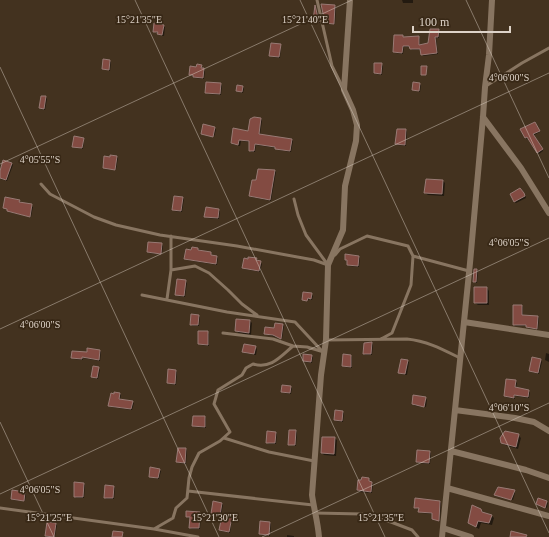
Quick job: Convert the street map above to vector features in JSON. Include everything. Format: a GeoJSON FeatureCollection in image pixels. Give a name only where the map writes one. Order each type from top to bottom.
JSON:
{"type":"FeatureCollection","features":[{"type":"Feature","properties":{"kind":"street"},"geometry":{"type":"LineString","coordinates":[[319,537],[318,523],[312,495],[321,375],[326,340],[328,264],[343,230],[345,186],[356,141],[357,125],[354,110],[344,90],[350,0]]}},
{"type":"Feature","properties":{"kind":"street"},"geometry":{"type":"LineString","coordinates":[[442,537],[469,271],[489,55],[492,0]]}},
{"type":"Feature","properties":{"kind":"street"},"geometry":{"type":"LineString","coordinates":[[483,117],[521,168],[549,213]]}},
{"type":"Feature","properties":{"kind":"street"},"geometry":{"type":"LineString","coordinates":[[464,322],[549,335]]}},
{"type":"Feature","properties":{"kind":"street"},"geometry":{"type":"LineString","coordinates":[[455,410],[534,422],[549,431]]}},
{"type":"Feature","properties":{"kind":"street"},"geometry":{"type":"LineString","coordinates":[[451,451],[526,470],[549,478]]}},
{"type":"Feature","properties":{"kind":"street"},"geometry":{"type":"LineString","coordinates":[[447,488],[549,516]]}},
{"type":"Feature","properties":{"kind":"street"},"geometry":{"type":"LineString","coordinates":[[443,528],[471,537]]}},
{"type":"Feature","properties":{"kind":"lane"},"geometry":{"type":"LineString","coordinates":[[317,0],[332,66],[344,90]]}},
{"type":"Feature","properties":{"kind":"lane"},"geometry":{"type":"LineString","coordinates":[[485,87],[522,63],[549,48]]}},
{"type":"Feature","properties":{"kind":"lane"},"geometry":{"type":"LineString","coordinates":[[41,184],[50,194],[94,216],[116,225],[170,236],[314,260],[328,264]]}},
{"type":"Feature","properties":{"kind":"lane"},"geometry":{"type":"LineString","coordinates":[[294,199],[306,236],[328,264]]}},
{"type":"Feature","properties":{"kind":"lane"},"geometry":{"type":"LineString","coordinates":[[167,299],[171,270],[170,236]]}},
{"type":"Feature","properties":{"kind":"lane"},"geometry":{"type":"LineString","coordinates":[[328,264],[340,249],[367,236],[408,246],[413,256],[411,285],[392,332],[380,340]]}},
{"type":"Feature","properties":{"kind":"lane"},"geometry":{"type":"LineString","coordinates":[[413,256],[469,271]]}},
{"type":"Feature","properties":{"kind":"lane"},"geometry":{"type":"LineString","coordinates":[[171,270],[195,266],[209,274],[242,304],[259,316]]}},
{"type":"Feature","properties":{"kind":"lane"},"geometry":{"type":"LineString","coordinates":[[142,295],[227,312],[294,322],[319,349],[324,352]]}},
{"type":"Feature","properties":{"kind":"lane"},"geometry":{"type":"LineString","coordinates":[[223,333],[273,339],[293,346],[307,347],[324,352]]}},
{"type":"Feature","properties":{"kind":"lane"},"geometry":{"type":"LineString","coordinates":[[326,340],[419,340],[436,345],[460,358]]}},
{"type":"Feature","properties":{"kind":"lane"},"geometry":{"type":"LineString","coordinates":[[154,529],[173,518],[176,508],[187,498],[189,478],[192,467],[199,453],[220,441],[230,432],[214,404],[218,390],[242,375],[249,366],[253,364],[261,366],[276,361],[293,346]]}},
{"type":"Feature","properties":{"kind":"lane"},"geometry":{"type":"LineString","coordinates":[[224,438],[269,452],[314,461]]}},
{"type":"Feature","properties":{"kind":"lane"},"geometry":{"type":"LineString","coordinates":[[188,491],[313,505]]}},
{"type":"Feature","properties":{"kind":"lane"},"geometry":{"type":"LineString","coordinates":[[0,508],[154,529],[198,537]]}},
{"type":"Feature","properties":{"kind":"lane"},"geometry":{"type":"LineString","coordinates":[[315,512],[362,514],[391,522],[412,530],[418,537]]}},
{"type":"Feature","properties":{"kind":"building"},"geometry":{"type":"Polygon","coordinates":[[[321,4],[335,5],[334,24],[325,23],[321,4]]]}},
{"type":"Feature","properties":{"kind":"building"},"geometry":{"type":"Polygon","coordinates":[[[315,5],[319,22],[313,21],[315,5]]]}},
{"type":"Feature","properties":{"kind":"building"},"geometry":{"type":"Polygon","coordinates":[[[154,23],[164,25],[162,35],[157,34],[158,32],[153,32],[154,23]]]}},
{"type":"Feature","properties":{"kind":"building"},"geometry":{"type":"Polygon","coordinates":[[[430,29],[439,29],[438,37],[435,37],[437,53],[421,55],[420,49],[410,49],[409,46],[403,46],[402,53],[393,52],[394,35],[403,35],[403,37],[419,36],[419,45],[428,43],[430,29]]]}},
{"type":"Feature","properties":{"kind":"building"},"geometry":{"type":"Polygon","coordinates":[[[271,43],[281,44],[279,57],[269,56],[271,43]]]}},
{"type":"Feature","properties":{"kind":"building"},"geometry":{"type":"Polygon","coordinates":[[[103,59],[110,60],[109,70],[102,69],[103,59]]]}},
{"type":"Feature","properties":{"kind":"building"},"geometry":{"type":"Polygon","coordinates":[[[374,63],[382,63],[381,74],[374,73],[374,63]]]}},
{"type":"Feature","properties":{"kind":"building"},"geometry":{"type":"Polygon","coordinates":[[[197,64],[202,65],[201,68],[204,68],[203,78],[189,75],[190,66],[196,67],[197,64]]]}},
{"type":"Feature","properties":{"kind":"building"},"geometry":{"type":"Polygon","coordinates":[[[421,66],[427,66],[426,75],[421,75],[421,66]]]}},
{"type":"Feature","properties":{"kind":"building"},"geometry":{"type":"Polygon","coordinates":[[[206,82],[221,83],[220,94],[205,93],[206,82]]]}},
{"type":"Feature","properties":{"kind":"building"},"geometry":{"type":"Polygon","coordinates":[[[413,82],[420,83],[419,91],[412,90],[413,82]]]}},
{"type":"Feature","properties":{"kind":"building"},"geometry":{"type":"Polygon","coordinates":[[[237,85],[243,86],[242,92],[236,91],[237,85]]]}},
{"type":"Feature","properties":{"kind":"building"},"geometry":{"type":"Polygon","coordinates":[[[41,96],[46,96],[44,109],[39,108],[41,96]]]}},
{"type":"Feature","properties":{"kind":"building"},"geometry":{"type":"Polygon","coordinates":[[[254,117],[261,118],[259,134],[292,139],[290,151],[255,144],[254,151],[249,151],[249,141],[239,140],[238,145],[231,143],[233,128],[248,131],[250,119],[254,117]]]}},
{"type":"Feature","properties":{"kind":"building"},"geometry":{"type":"Polygon","coordinates":[[[535,122],[540,131],[533,134],[543,149],[537,153],[520,129],[535,122]]]}},
{"type":"Feature","properties":{"kind":"building"},"geometry":{"type":"Polygon","coordinates":[[[203,124],[215,127],[213,137],[201,134],[203,124]]]}},
{"type":"Feature","properties":{"kind":"building"},"geometry":{"type":"Polygon","coordinates":[[[397,129],[406,129],[405,145],[395,144],[397,129]]]}},
{"type":"Feature","properties":{"kind":"building"},"geometry":{"type":"Polygon","coordinates":[[[74,136],[84,138],[82,148],[72,147],[74,136]]]}},
{"type":"Feature","properties":{"kind":"building"},"geometry":{"type":"Polygon","coordinates":[[[110,155],[117,156],[115,170],[103,168],[104,156],[110,157],[110,155]]]}},
{"type":"Feature","properties":{"kind":"building"},"geometry":{"type":"Polygon","coordinates":[[[3,160],[12,163],[6,180],[0,178],[3,160]]]}},
{"type":"Feature","properties":{"kind":"building"},"geometry":{"type":"Polygon","coordinates":[[[258,169],[275,170],[270,200],[249,196],[252,180],[256,180],[258,169]]]}},
{"type":"Feature","properties":{"kind":"building"},"geometry":{"type":"Polygon","coordinates":[[[426,179],[443,180],[442,194],[424,193],[426,179]]]}},
{"type":"Feature","properties":{"kind":"building"},"geometry":{"type":"Polygon","coordinates":[[[520,188],[525,196],[514,202],[510,194],[520,188]]]}},
{"type":"Feature","properties":{"kind":"building"},"geometry":{"type":"Polygon","coordinates":[[[174,196],[183,197],[181,211],[172,210],[174,196]]]}},
{"type":"Feature","properties":{"kind":"building"},"geometry":{"type":"Polygon","coordinates":[[[5,197],[20,200],[19,202],[32,204],[30,217],[7,211],[7,209],[3,208],[5,197]]]}},
{"type":"Feature","properties":{"kind":"building"},"geometry":{"type":"Polygon","coordinates":[[[206,207],[219,209],[218,218],[204,217],[206,207]]]}},
{"type":"Feature","properties":{"kind":"building"},"geometry":{"type":"Polygon","coordinates":[[[148,242],[162,243],[161,254],[147,252],[148,242]]]}},
{"type":"Feature","properties":{"kind":"building"},"geometry":{"type":"Polygon","coordinates":[[[192,247],[198,248],[198,250],[211,252],[211,255],[217,256],[216,264],[184,259],[186,249],[191,250],[192,247]]]}},
{"type":"Feature","properties":{"kind":"building"},"geometry":{"type":"Polygon","coordinates":[[[345,254],[359,256],[358,266],[347,265],[345,254]]]}},
{"type":"Feature","properties":{"kind":"building"},"geometry":{"type":"Polygon","coordinates":[[[248,257],[257,258],[256,260],[261,261],[259,271],[242,268],[244,258],[248,259],[248,257]]]}},
{"type":"Feature","properties":{"kind":"building"},"geometry":{"type":"Polygon","coordinates":[[[474,269],[477,269],[476,282],[473,282],[474,269]]]}},
{"type":"Feature","properties":{"kind":"building"},"geometry":{"type":"Polygon","coordinates":[[[177,279],[186,280],[184,296],[175,295],[177,279]]]}},
{"type":"Feature","properties":{"kind":"building"},"geometry":{"type":"Polygon","coordinates":[[[474,287],[487,287],[487,303],[474,303],[474,287]]]}},
{"type":"Feature","properties":{"kind":"building"},"geometry":{"type":"Polygon","coordinates":[[[303,292],[312,293],[311,299],[308,298],[307,301],[302,300],[303,292]]]}},
{"type":"Feature","properties":{"kind":"building"},"geometry":{"type":"Polygon","coordinates":[[[513,305],[522,305],[522,315],[538,316],[537,329],[526,327],[526,325],[513,325],[513,305]]]}},
{"type":"Feature","properties":{"kind":"building"},"geometry":{"type":"Polygon","coordinates":[[[191,314],[199,315],[198,325],[190,325],[191,314]]]}},
{"type":"Feature","properties":{"kind":"building"},"geometry":{"type":"Polygon","coordinates":[[[236,319],[250,320],[249,333],[235,331],[236,319]]]}},
{"type":"Feature","properties":{"kind":"building"},"geometry":{"type":"Polygon","coordinates":[[[275,323],[283,324],[281,339],[273,335],[264,334],[265,327],[274,328],[275,323]]]}},
{"type":"Feature","properties":{"kind":"building"},"geometry":{"type":"Polygon","coordinates":[[[198,331],[208,331],[208,345],[198,344],[198,331]]]}},
{"type":"Feature","properties":{"kind":"building"},"geometry":{"type":"Polygon","coordinates":[[[372,342],[371,354],[363,354],[364,343],[372,342]]]}},
{"type":"Feature","properties":{"kind":"building"},"geometry":{"type":"Polygon","coordinates":[[[244,344],[256,346],[254,354],[242,352],[244,344]]]}},
{"type":"Feature","properties":{"kind":"building"},"geometry":{"type":"Polygon","coordinates":[[[87,348],[100,350],[99,360],[82,357],[82,359],[71,358],[72,351],[87,352],[87,348]]]}},
{"type":"Feature","properties":{"kind":"building"},"geometry":{"type":"Polygon","coordinates":[[[303,354],[312,355],[311,362],[303,361],[303,354]]]}},
{"type":"Feature","properties":{"kind":"building"},"geometry":{"type":"Polygon","coordinates":[[[343,354],[351,355],[351,367],[342,366],[343,354]]]}},
{"type":"Feature","properties":{"kind":"building"},"geometry":{"type":"Polygon","coordinates":[[[532,357],[541,359],[538,373],[529,371],[532,357]]]}},
{"type":"Feature","properties":{"kind":"building"},"geometry":{"type":"Polygon","coordinates":[[[401,359],[408,360],[405,374],[398,373],[401,359]]]}},
{"type":"Feature","properties":{"kind":"building"},"geometry":{"type":"Polygon","coordinates":[[[93,366],[99,367],[97,378],[91,377],[93,366]]]}},
{"type":"Feature","properties":{"kind":"building"},"geometry":{"type":"Polygon","coordinates":[[[168,369],[176,370],[175,384],[167,383],[168,369]]]}},
{"type":"Feature","properties":{"kind":"building"},"geometry":{"type":"Polygon","coordinates":[[[506,379],[516,380],[515,387],[529,390],[528,397],[514,395],[514,398],[504,396],[506,379]]]}},
{"type":"Feature","properties":{"kind":"building"},"geometry":{"type":"Polygon","coordinates":[[[282,385],[291,386],[290,393],[281,392],[282,385]]]}},
{"type":"Feature","properties":{"kind":"building"},"geometry":{"type":"Polygon","coordinates":[[[114,392],[120,393],[119,399],[133,401],[131,409],[108,406],[111,393],[114,394],[114,392]]]}},
{"type":"Feature","properties":{"kind":"building"},"geometry":{"type":"Polygon","coordinates":[[[413,395],[426,397],[424,407],[412,404],[413,395]]]}},
{"type":"Feature","properties":{"kind":"building"},"geometry":{"type":"Polygon","coordinates":[[[335,410],[343,411],[342,421],[334,420],[335,410]]]}},
{"type":"Feature","properties":{"kind":"building"},"geometry":{"type":"Polygon","coordinates":[[[193,416],[205,416],[205,427],[192,426],[193,416]]]}},
{"type":"Feature","properties":{"kind":"building"},"geometry":{"type":"Polygon","coordinates":[[[289,430],[296,430],[295,445],[288,445],[289,430]]]}},
{"type":"Feature","properties":{"kind":"building"},"geometry":{"type":"Polygon","coordinates":[[[267,431],[276,432],[275,443],[266,443],[267,431]]]}},
{"type":"Feature","properties":{"kind":"building"},"geometry":{"type":"Polygon","coordinates":[[[505,431],[519,434],[516,447],[501,443],[500,438],[505,431]]]}},
{"type":"Feature","properties":{"kind":"building"},"geometry":{"type":"Polygon","coordinates":[[[322,437],[335,437],[334,454],[321,453],[322,437]]]}},
{"type":"Feature","properties":{"kind":"building"},"geometry":{"type":"Polygon","coordinates":[[[178,448],[186,448],[185,463],[176,462],[178,448]]]}},
{"type":"Feature","properties":{"kind":"building"},"geometry":{"type":"Polygon","coordinates":[[[417,450],[430,451],[429,463],[416,462],[417,450]]]}},
{"type":"Feature","properties":{"kind":"building"},"geometry":{"type":"Polygon","coordinates":[[[150,467],[160,469],[158,478],[149,477],[150,467]]]}},
{"type":"Feature","properties":{"kind":"building"},"geometry":{"type":"Polygon","coordinates":[[[362,477],[369,478],[369,481],[372,482],[371,492],[357,490],[358,480],[361,480],[362,477]]]}},
{"type":"Feature","properties":{"kind":"building"},"geometry":{"type":"Polygon","coordinates":[[[74,482],[84,483],[83,497],[74,497],[74,482]]]}},
{"type":"Feature","properties":{"kind":"building"},"geometry":{"type":"Polygon","coordinates":[[[105,485],[114,486],[113,498],[104,498],[105,485]]]}},
{"type":"Feature","properties":{"kind":"building"},"geometry":{"type":"Polygon","coordinates":[[[498,487],[515,490],[511,500],[494,495],[498,487]]]}},
{"type":"Feature","properties":{"kind":"building"},"geometry":{"type":"Polygon","coordinates":[[[12,490],[25,492],[24,501],[11,499],[12,490]]]}},
{"type":"Feature","properties":{"kind":"building"},"geometry":{"type":"Polygon","coordinates":[[[415,498],[440,501],[439,521],[432,519],[432,513],[418,512],[419,508],[414,508],[415,498]]]}},
{"type":"Feature","properties":{"kind":"building"},"geometry":{"type":"Polygon","coordinates":[[[538,498],[547,501],[545,508],[536,504],[538,498]]]}},
{"type":"Feature","properties":{"kind":"building"},"geometry":{"type":"Polygon","coordinates":[[[213,501],[222,503],[220,515],[211,514],[213,501]]]}},
{"type":"Feature","properties":{"kind":"building"},"geometry":{"type":"Polygon","coordinates":[[[472,505],[481,509],[482,512],[492,515],[489,523],[478,521],[476,527],[468,523],[472,505]]]}},
{"type":"Feature","properties":{"kind":"building"},"geometry":{"type":"Polygon","coordinates":[[[186,511],[200,512],[199,528],[189,528],[190,517],[186,517],[186,511]]]}},
{"type":"Feature","properties":{"kind":"building"},"geometry":{"type":"Polygon","coordinates":[[[222,516],[232,517],[229,532],[219,530],[222,516]]]}},
{"type":"Feature","properties":{"kind":"building"},"geometry":{"type":"Polygon","coordinates":[[[260,521],[270,522],[269,535],[259,534],[260,521]]]}},
{"type":"Feature","properties":{"kind":"building"},"geometry":{"type":"Polygon","coordinates":[[[47,522],[56,523],[54,537],[45,536],[47,522]]]}},
{"type":"Feature","properties":{"kind":"building"},"geometry":{"type":"Polygon","coordinates":[[[113,531],[123,532],[122,537],[112,537],[113,531]]]}},
{"type":"Feature","properties":{"kind":"building"},"geometry":{"type":"Polygon","coordinates":[[[511,531],[527,535],[526,537],[510,537],[511,531]]]}}]}
